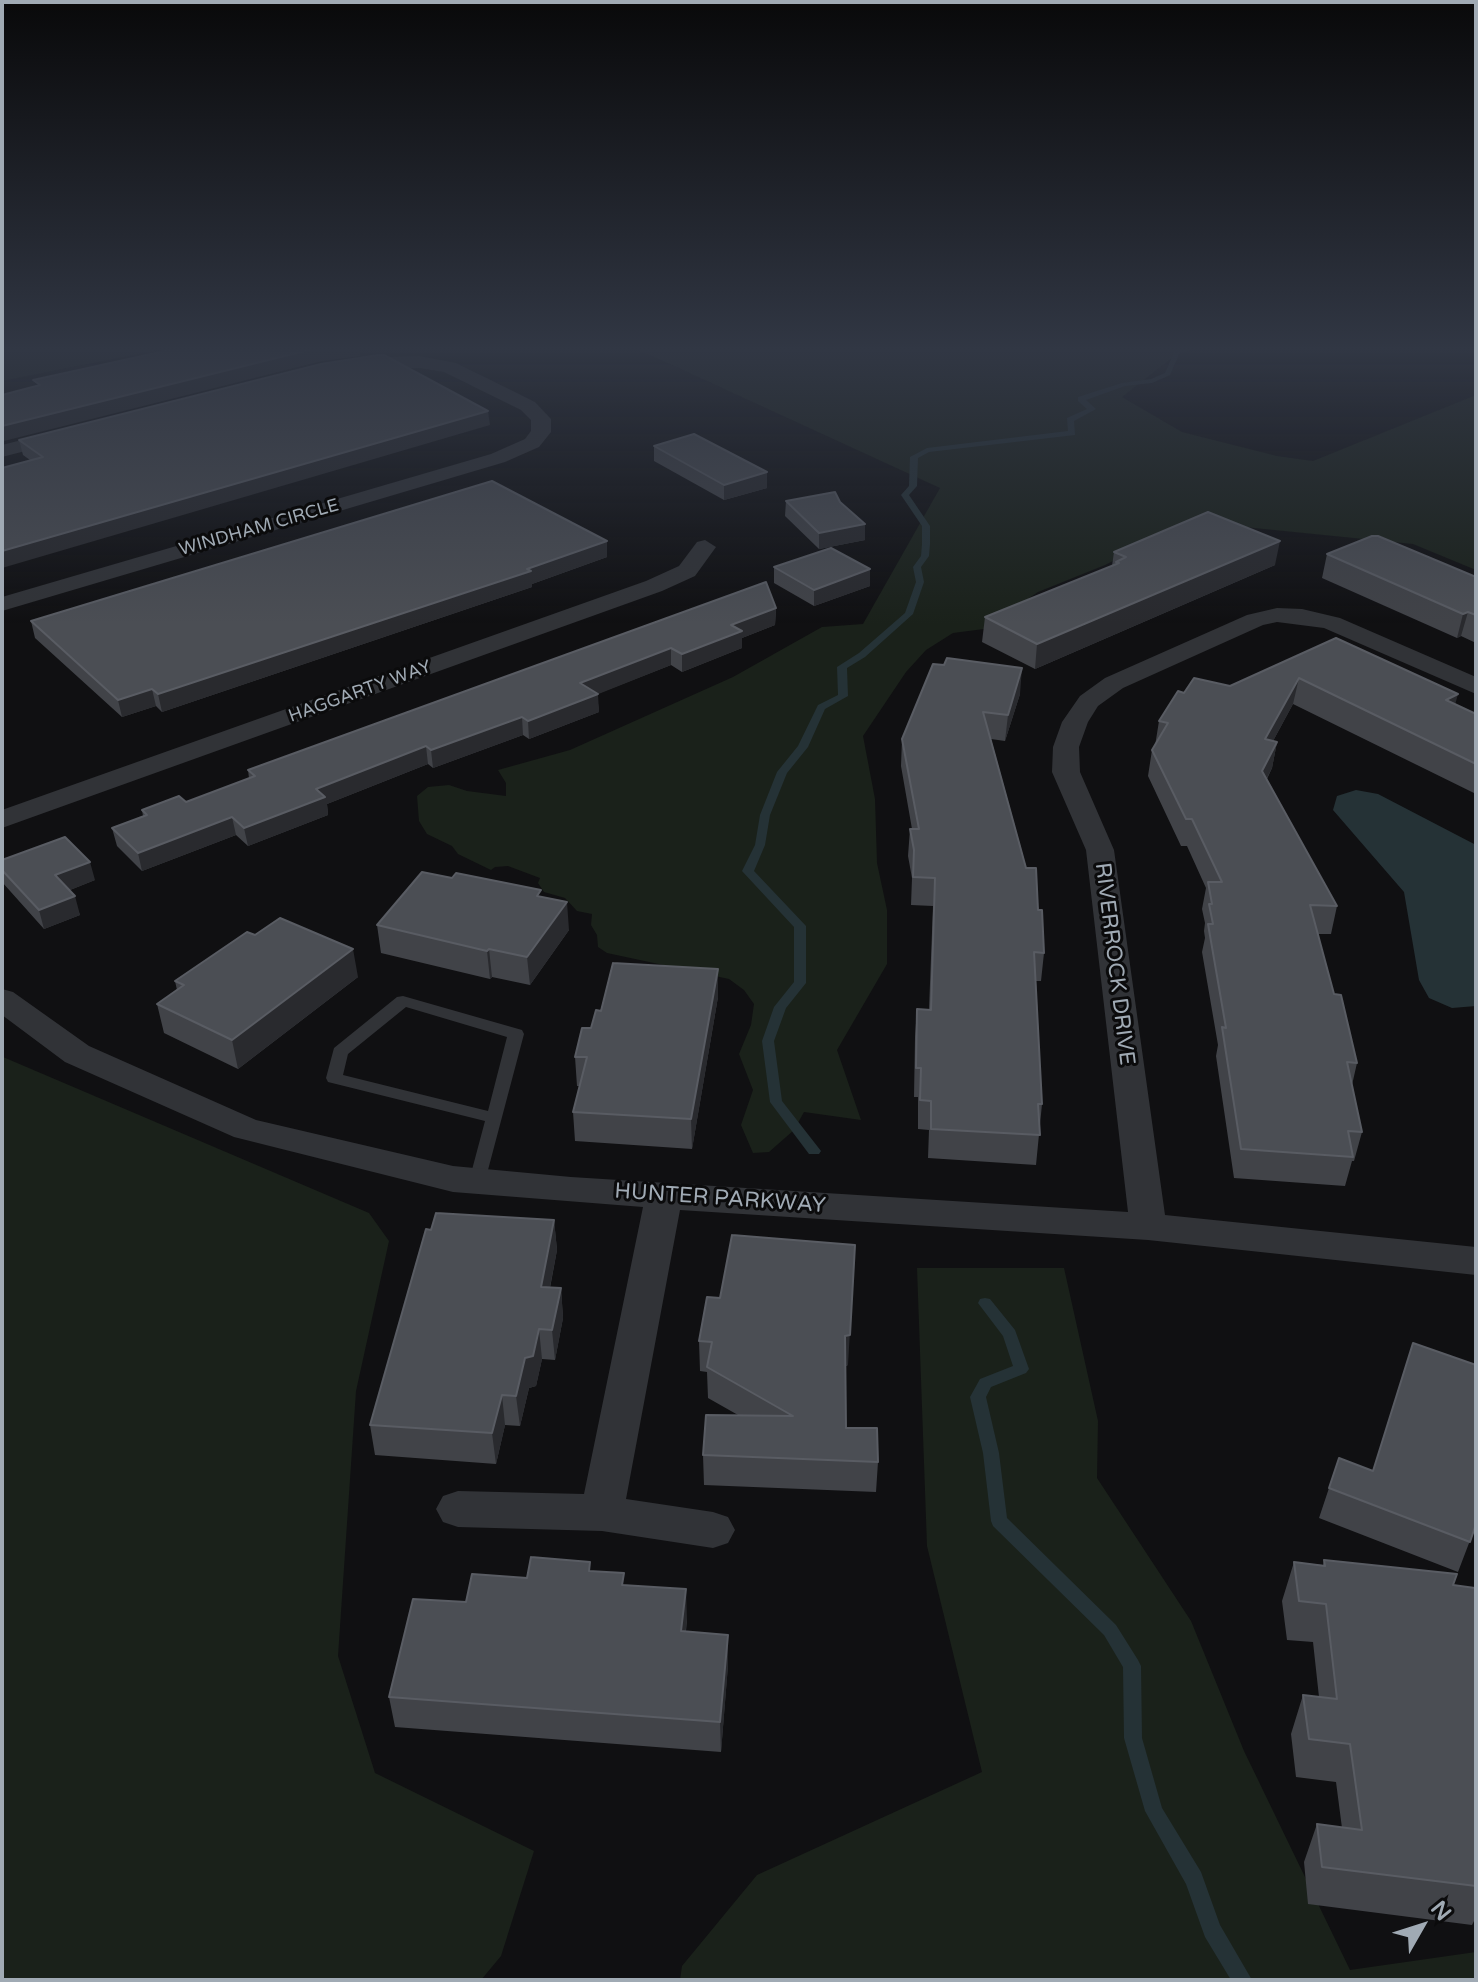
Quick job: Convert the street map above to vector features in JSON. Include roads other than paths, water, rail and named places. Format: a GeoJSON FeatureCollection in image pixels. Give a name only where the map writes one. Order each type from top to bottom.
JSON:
{"type":"FeatureCollection","features":[{"type":"Feature","properties":{"kind":"street"},"geometry":{"type":"LineString","coordinates":[[2,451],[46,439]]}},
{"type":"Feature","properties":{"kind":"street","name":"WINDHAM CIRCLE"},"geometry":{"type":"LineString","coordinates":[[2,604],[517,451],[534,439]]}},
{"type":"Feature","properties":{"kind":"street","name":"HAGGARTY WAY"},"geometry":{"type":"LineString","coordinates":[[2,820],[673,579],[687,571],[705,547]]}},
{"type":"Feature","properties":{"kind":"street","name":"RIVERROCK DRIVE"},"geometry":{"type":"LineString","coordinates":[[1148,1227],[1100,850],[1066,772],[1066,747],[1075,722],[1089,701],[1114,683],[1255,620],[1277,615],[1302,616],[1332,623],[1476,686]]}},
{"type":"Feature","properties":{"kind":"street","name":"HUNTER PARKWAY"},"geometry":{"type":"LineString","coordinates":[[2,999],[77,1054],[246,1129],[453,1179],[664,1196],[1148,1227],[1476,1261]]}},
{"type":"Feature","properties":{"kind":"street"},"geometry":{"type":"LineString","coordinates":[[602,1513],[664,1196]]}},
{"type":"Feature","properties":{"kind":"street"},"geometry":{"type":"LineString","coordinates":[[458,1509],[602,1513],[713,1530]]}},
{"type":"Feature","properties":{"kind":"lane"},"geometry":{"type":"LineString","coordinates":[[478,1181],[516,1034],[403,1001],[340,1052],[334,1078],[494,1118]]}},
{"type":"Feature","properties":{"kind":"waterway"},"geometry":{"type":"LineString","coordinates":[[814,1151],[776,1102],[768,1041],[780,1007],[800,983],[800,926],[748,871],[760,845],[765,815],[782,772],[803,747],[821,707],[843,696],[842,667],[862,655],[909,614],[920,582],[917,567],[925,556],[926,544],[926,526],[905,495],[913,486],[914,457],[927,450],[1017,439]]}},
{"type":"Feature","properties":{"kind":"waterway"},"geometry":{"type":"LineString","coordinates":[[985,1303],[1010,1334],[1021,1369],[985,1383],[978,1397],[991,1453],[999,1521],[1110,1630],[1132,1666],[1133,1738],[1154,1811],[1194,1879],[1212,1930],[1242,1980]]}}]}
